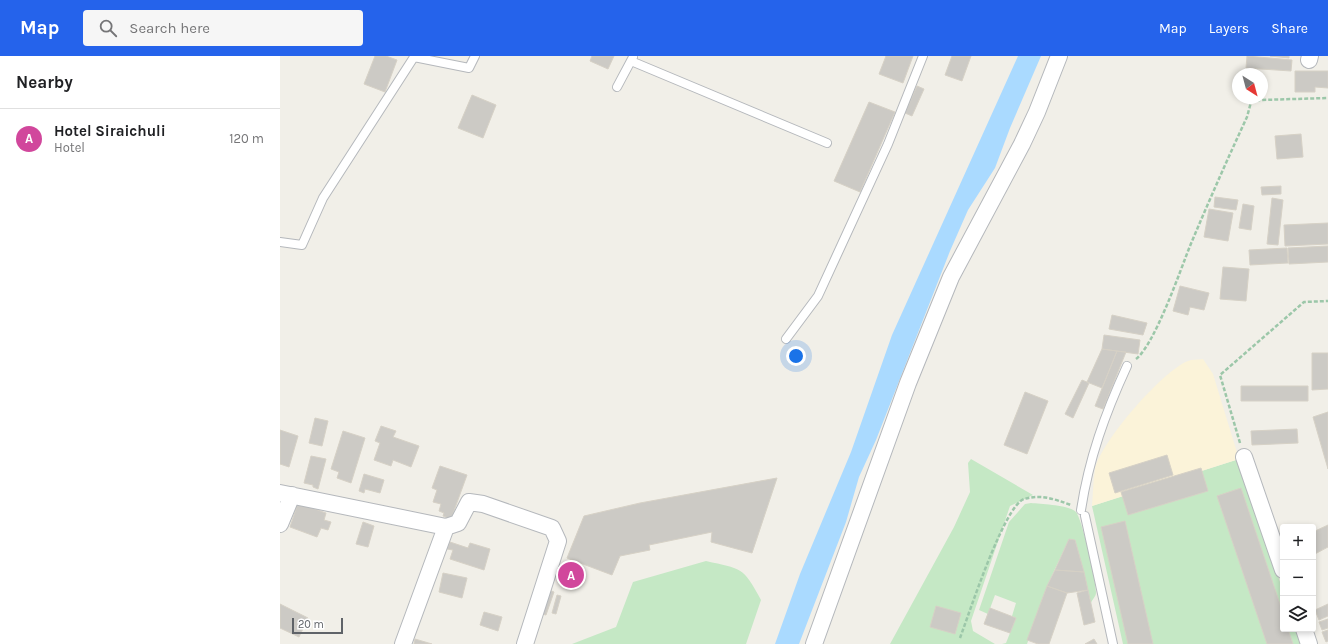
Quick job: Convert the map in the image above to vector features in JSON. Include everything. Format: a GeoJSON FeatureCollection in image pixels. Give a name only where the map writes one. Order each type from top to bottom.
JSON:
{"type":"FeatureCollection","features":[{"type":"Feature","properties":{"kind":"street"},"geometry":{"type":"LineString","coordinates":[[814,644],[905,390],[951,277],[1022,144],[1037,112],[1059,56]]}},
{"type":"Feature","properties":{"kind":"street"},"geometry":{"type":"LineString","coordinates":[[1244,457],[1280,561]]}},
{"type":"Feature","properties":{"kind":"street"},"geometry":{"type":"LineString","coordinates":[[280,524],[286,494],[446,527],[458,523],[469,502],[483,504],[552,528],[558,542],[525,644]]}},
{"type":"Feature","properties":{"kind":"street"},"geometry":{"type":"LineString","coordinates":[[403,644],[446,527]]}},
{"type":"Feature","properties":{"kind":"street"},"geometry":{"type":"LineString","coordinates":[[1305,632],[1309,644]]}},
{"type":"Feature","properties":{"kind":"lane"},"geometry":{"type":"LineString","coordinates":[[280,242],[302,245],[323,198],[414,57],[469,68],[475,56]]}},
{"type":"Feature","properties":{"kind":"lane"},"geometry":{"type":"LineString","coordinates":[[786,339],[818,296],[888,144],[923,56]]}},
{"type":"Feature","properties":{"kind":"lane"},"geometry":{"type":"LineString","coordinates":[[617,87],[632,58],[827,144]]}},
{"type":"Feature","properties":{"kind":"lane"},"geometry":{"type":"LineString","coordinates":[[1113,644],[1083,513],[1093,450],[1105,414],[1127,366]]}},
{"type":"Feature","properties":{"kind":"path"},"geometry":{"type":"LineString","coordinates":[[1127,366],[1141,355],[1154,330],[1247,117],[1251,102],[1260,100],[1328,98]]}},
{"type":"Feature","properties":{"kind":"path"},"geometry":{"type":"LineString","coordinates":[[1244,457],[1220,375],[1304,302],[1328,301]]}},
{"type":"Feature","properties":{"kind":"path"},"geometry":{"type":"LineString","coordinates":[[960,638],[1003,524],[1014,506],[1023,500],[1049,496],[1083,513]]}},
{"type":"Feature","properties":{"kind":"green space"},"geometry":{"type":"Polygon","coordinates":[[[971,459],[1033,495],[1010,506],[971,621],[973,631],[995,644],[890,644],[954,527],[970,492],[968,463],[971,459]]]}},
{"type":"Feature","properties":{"kind":"green space"},"geometry":{"type":"Polygon","coordinates":[[[1239,459],[1280,582],[1280,632],[1297,632],[1301,644],[1123,644],[1092,506],[1239,459]]]}},
{"type":"Feature","properties":{"kind":"green space"},"geometry":{"type":"Polygon","coordinates":[[[1031,503],[1062,506],[1076,512],[1082,526],[1089,551],[1096,594],[1091,603],[1075,540],[1069,539],[1047,586],[1027,644],[1002,644],[1006,643],[1016,618],[1012,616],[1016,603],[995,595],[988,614],[979,610],[1009,522],[1025,504],[1031,503]]]}},
{"type":"Feature","properties":{"kind":"green space"},"geometry":{"type":"Polygon","coordinates":[[[706,561],[740,571],[750,581],[761,600],[746,644],[572,644],[616,627],[633,582],[706,561]]]}},
{"type":"Feature","properties":{"kind":"sand"},"geometry":{"type":"Polygon","coordinates":[[[1203,359],[1213,374],[1239,459],[1092,506],[1095,469],[1108,442],[1120,426],[1163,378],[1177,367],[1190,360],[1203,359]]]}},
{"type":"Feature","properties":{"kind":"water"},"geometry":{"type":"Polygon","coordinates":[[[1018,56],[1041,56],[1010,128],[995,168],[968,210],[950,251],[876,440],[859,477],[846,522],[799,644],[775,644],[800,574],[851,452],[892,335],[1018,56]]]}},
{"type":"Feature","properties":{"kind":"building"},"geometry":{"type":"Polygon","coordinates":[[[375,56],[386,56],[397,60],[385,92],[364,84],[375,56]]]}},
{"type":"Feature","properties":{"kind":"building"},"geometry":{"type":"Polygon","coordinates":[[[592,56],[614,56],[608,69],[590,61],[592,56]]]}},
{"type":"Feature","properties":{"kind":"building"},"geometry":{"type":"Polygon","coordinates":[[[886,56],[913,56],[903,83],[879,74],[886,56]]]}},
{"type":"Feature","properties":{"kind":"building"},"geometry":{"type":"Polygon","coordinates":[[[952,56],[971,56],[962,81],[945,75],[952,56]]]}},
{"type":"Feature","properties":{"kind":"building"},"geometry":{"type":"Polygon","coordinates":[[[1247,56],[1292,60],[1291,71],[1268,69],[1268,68],[1246,68],[1247,56]]]}},
{"type":"Feature","properties":{"kind":"building"},"geometry":{"type":"Polygon","coordinates":[[[1270,56],[1289,56],[1289,58],[1270,56]]]}},
{"type":"Feature","properties":{"kind":"building"},"geometry":{"type":"Polygon","coordinates":[[[1295,71],[1328,71],[1328,88],[1315,87],[1315,92],[1295,92],[1295,71]]]}},
{"type":"Feature","properties":{"kind":"building"},"geometry":{"type":"Polygon","coordinates":[[[917,86],[924,89],[912,116],[905,113],[917,86]]]}},
{"type":"Feature","properties":{"kind":"building"},"geometry":{"type":"Polygon","coordinates":[[[472,95],[496,105],[483,138],[458,128],[472,95]]]}},
{"type":"Feature","properties":{"kind":"building"},"geometry":{"type":"Polygon","coordinates":[[[869,102],[895,112],[860,192],[834,181],[869,102]]]}},
{"type":"Feature","properties":{"kind":"building"},"geometry":{"type":"Polygon","coordinates":[[[1301,134],[1303,157],[1277,159],[1275,136],[1301,134]]]}},
{"type":"Feature","properties":{"kind":"building"},"geometry":{"type":"Polygon","coordinates":[[[1281,186],[1281,194],[1262,195],[1261,187],[1281,186]]]}},
{"type":"Feature","properties":{"kind":"building"},"geometry":{"type":"Polygon","coordinates":[[[1215,197],[1238,200],[1236,210],[1214,207],[1215,197]]]}},
{"type":"Feature","properties":{"kind":"building"},"geometry":{"type":"Polygon","coordinates":[[[1272,198],[1283,200],[1278,245],[1267,244],[1272,198]]]}},
{"type":"Feature","properties":{"kind":"building"},"geometry":{"type":"Polygon","coordinates":[[[1243,204],[1254,206],[1251,230],[1239,228],[1243,204]]]}},
{"type":"Feature","properties":{"kind":"building"},"geometry":{"type":"Polygon","coordinates":[[[1209,209],[1233,213],[1228,241],[1204,237],[1209,209]]]}},
{"type":"Feature","properties":{"kind":"building"},"geometry":{"type":"Polygon","coordinates":[[[1328,223],[1328,244],[1285,246],[1284,225],[1328,223]]]}},
{"type":"Feature","properties":{"kind":"building"},"geometry":{"type":"Polygon","coordinates":[[[1328,246],[1328,262],[1289,264],[1288,248],[1328,246]]]}},
{"type":"Feature","properties":{"kind":"building"},"geometry":{"type":"Polygon","coordinates":[[[1287,248],[1288,263],[1250,265],[1249,250],[1287,248]]]}},
{"type":"Feature","properties":{"kind":"building"},"geometry":{"type":"Polygon","coordinates":[[[1223,267],[1249,269],[1246,301],[1220,299],[1223,267]]]}},
{"type":"Feature","properties":{"kind":"building"},"geometry":{"type":"Polygon","coordinates":[[[1180,286],[1209,293],[1204,310],[1190,307],[1188,315],[1173,311],[1180,286]]]}},
{"type":"Feature","properties":{"kind":"building"},"geometry":{"type":"Polygon","coordinates":[[[1112,315],[1147,323],[1143,335],[1109,329],[1112,315]]]}},
{"type":"Feature","properties":{"kind":"building"},"geometry":{"type":"Polygon","coordinates":[[[1104,335],[1140,340],[1138,354],[1102,349],[1104,335]]]}},
{"type":"Feature","properties":{"kind":"building"},"geometry":{"type":"Polygon","coordinates":[[[1102,349],[1117,351],[1102,388],[1087,382],[1102,349]]]}},
{"type":"Feature","properties":{"kind":"building"},"geometry":{"type":"Polygon","coordinates":[[[1117,351],[1126,352],[1103,409],[1095,406],[1117,351]]]}},
{"type":"Feature","properties":{"kind":"building"},"geometry":{"type":"Polygon","coordinates":[[[1312,353],[1328,353],[1328,389],[1312,390],[1312,353]]]}},
{"type":"Feature","properties":{"kind":"building"},"geometry":{"type":"Polygon","coordinates":[[[1082,380],[1089,383],[1073,418],[1065,414],[1082,380]]]}},
{"type":"Feature","properties":{"kind":"building"},"geometry":{"type":"Polygon","coordinates":[[[1241,386],[1308,386],[1308,401],[1241,401],[1241,386]]]}},
{"type":"Feature","properties":{"kind":"building"},"geometry":{"type":"Polygon","coordinates":[[[1025,392],[1048,401],[1027,454],[1004,445],[1025,392]]]}},
{"type":"Feature","properties":{"kind":"building"},"geometry":{"type":"Polygon","coordinates":[[[1328,412],[1328,469],[1313,417],[1328,412]]]}},
{"type":"Feature","properties":{"kind":"building"},"geometry":{"type":"Polygon","coordinates":[[[315,418],[328,421],[322,446],[309,443],[315,418]]]}},
{"type":"Feature","properties":{"kind":"building"},"geometry":{"type":"Polygon","coordinates":[[[381,426],[396,431],[393,437],[419,446],[411,467],[393,460],[391,466],[374,460],[380,443],[375,441],[381,426]]]}},
{"type":"Feature","properties":{"kind":"building"},"geometry":{"type":"Polygon","coordinates":[[[1297,429],[1298,443],[1252,445],[1251,431],[1297,429]]]}},
{"type":"Feature","properties":{"kind":"building"},"geometry":{"type":"Polygon","coordinates":[[[280,430],[298,436],[289,467],[280,464],[280,430]]]}},
{"type":"Feature","properties":{"kind":"building"},"geometry":{"type":"Polygon","coordinates":[[[343,431],[365,438],[351,483],[337,478],[339,472],[331,469],[343,431]]]}},
{"type":"Feature","properties":{"kind":"building"},"geometry":{"type":"Polygon","coordinates":[[[1167,455],[1173,475],[1115,493],[1109,473],[1167,455]]]}},
{"type":"Feature","properties":{"kind":"building"},"geometry":{"type":"Polygon","coordinates":[[[311,456],[326,459],[318,489],[313,487],[313,485],[304,483],[311,456]]]}},
{"type":"Feature","properties":{"kind":"building"},"geometry":{"type":"Polygon","coordinates":[[[440,466],[467,475],[451,519],[443,516],[444,513],[439,511],[441,504],[433,502],[437,490],[432,488],[440,466]]]}},
{"type":"Feature","properties":{"kind":"building"},"geometry":{"type":"Polygon","coordinates":[[[1201,468],[1208,491],[1128,515],[1121,492],[1201,468]]]}},
{"type":"Feature","properties":{"kind":"building"},"geometry":{"type":"Polygon","coordinates":[[[364,474],[384,480],[380,493],[365,489],[364,493],[359,491],[364,474]]]}},
{"type":"Feature","properties":{"kind":"building"},"geometry":{"type":"Polygon","coordinates":[[[777,478],[752,553],[711,542],[712,532],[649,545],[650,550],[620,556],[612,575],[567,558],[584,516],[640,503],[777,478]]]}},
{"type":"Feature","properties":{"kind":"building"},"geometry":{"type":"Polygon","coordinates":[[[1241,488],[1280,604],[1280,632],[1289,632],[1293,644],[1267,644],[1217,496],[1241,488]]]}},
{"type":"Feature","properties":{"kind":"building"},"geometry":{"type":"Polygon","coordinates":[[[298,503],[326,513],[324,520],[331,522],[328,530],[321,528],[317,537],[290,527],[298,503]]]}},
{"type":"Feature","properties":{"kind":"building"},"geometry":{"type":"Polygon","coordinates":[[[1125,521],[1153,644],[1128,644],[1101,527],[1125,521]]]}},
{"type":"Feature","properties":{"kind":"building"},"geometry":{"type":"Polygon","coordinates":[[[363,522],[374,526],[368,547],[356,544],[363,522]]]}},
{"type":"Feature","properties":{"kind":"building"},"geometry":{"type":"Polygon","coordinates":[[[1328,525],[1328,547],[1316,553],[1316,531],[1328,525]]]}},
{"type":"Feature","properties":{"kind":"building"},"geometry":{"type":"Polygon","coordinates":[[[1069,539],[1075,540],[1084,572],[1055,570],[1069,539]]]}},
{"type":"Feature","properties":{"kind":"building"},"geometry":{"type":"Polygon","coordinates":[[[450,542],[468,548],[470,543],[490,549],[484,570],[450,559],[453,550],[447,549],[450,542]]]}},
{"type":"Feature","properties":{"kind":"building"},"geometry":{"type":"Polygon","coordinates":[[[1055,570],[1084,572],[1088,590],[1067,593],[1047,586],[1055,570]]]}},
{"type":"Feature","properties":{"kind":"building"},"geometry":{"type":"Polygon","coordinates":[[[443,573],[467,578],[462,598],[439,592],[443,573]]]}},
{"type":"Feature","properties":{"kind":"building"},"geometry":{"type":"Polygon","coordinates":[[[1047,586],[1067,593],[1049,644],[1038,644],[1027,640],[1047,586]]]}},
{"type":"Feature","properties":{"kind":"building"},"geometry":{"type":"Polygon","coordinates":[[[549,590],[554,592],[546,615],[542,614],[549,590]]]}},
{"type":"Feature","properties":{"kind":"building"},"geometry":{"type":"Polygon","coordinates":[[[1088,590],[1095,622],[1084,625],[1077,593],[1088,590]]]}},
{"type":"Feature","properties":{"kind":"building"},"geometry":{"type":"Polygon","coordinates":[[[557,595],[561,596],[556,614],[552,613],[557,595]]]}},
{"type":"Feature","properties":{"kind":"building"},"geometry":{"type":"Polygon","coordinates":[[[280,604],[308,618],[299,637],[280,628],[280,604]]]}},
{"type":"Feature","properties":{"kind":"building"},"geometry":{"type":"Polygon","coordinates":[[[1328,604],[1328,616],[1319,620],[1316,610],[1328,604]]]}},
{"type":"Feature","properties":{"kind":"building"},"geometry":{"type":"Polygon","coordinates":[[[936,606],[961,613],[955,634],[930,627],[936,606]]]}},
{"type":"Feature","properties":{"kind":"building"},"geometry":{"type":"Polygon","coordinates":[[[990,608],[1016,618],[1010,633],[984,624],[990,608]]]}},
{"type":"Feature","properties":{"kind":"building"},"geometry":{"type":"Polygon","coordinates":[[[484,612],[502,617],[498,631],[480,625],[484,612]]]}},
{"type":"Feature","properties":{"kind":"building"},"geometry":{"type":"Polygon","coordinates":[[[1328,619],[1328,628],[1322,630],[1319,622],[1328,619]]]}},
{"type":"Feature","properties":{"kind":"building"},"geometry":{"type":"Polygon","coordinates":[[[1328,630],[1328,641],[1326,642],[1322,632],[1328,630]]]}},
{"type":"Feature","properties":{"kind":"building"},"geometry":{"type":"Polygon","coordinates":[[[415,639],[432,644],[414,644],[415,639]]]}},
{"type":"Feature","properties":{"kind":"building"},"geometry":{"type":"Polygon","coordinates":[[[1094,639],[1097,644],[1085,644],[1094,639]]]}},
{"type":"Feature","properties":{"kind":"place","name":"Hotel Siraichuli"},"geometry":{"type":"Point","coordinates":[571,575]}}]}
